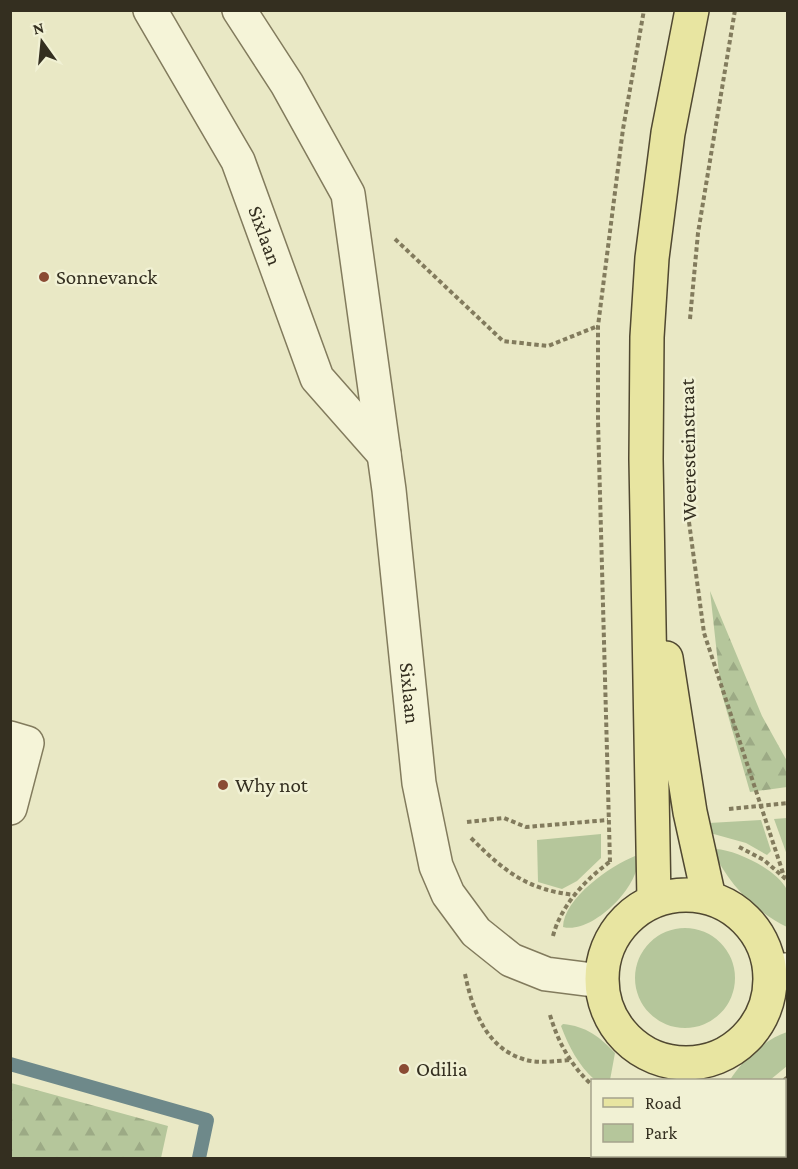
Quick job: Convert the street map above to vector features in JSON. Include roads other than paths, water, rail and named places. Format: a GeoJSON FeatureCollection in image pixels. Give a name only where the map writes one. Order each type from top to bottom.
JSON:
{"type":"FeatureCollection","features":[{"type":"Feature","properties":{"kind":"main road","name":"Weeresteinstraat"},"geometry":{"type":"LineString","coordinates":[[654,900],[646,337],[652,258],[668,133],[692,10]]}},
{"type":"Feature","properties":{"kind":"main road","name":"Weeresteinstraat"},"geometry":{"type":"LineString","coordinates":[[648,537],[690,812],[709,897]]}},
{"type":"Feature","properties":{"kind":"main road"},"geometry":{"type":"LineString","coordinates":[[681,895],[709,897],[732,908],[751,925],[779,970],[758,1022],[729,1051],[704,1071],[674,1062],[660,1070],[614,1023],[605,1003],[601,981],[604,956],[615,932],[632,914],[654,900],[681,895]]}},
{"type":"Feature","properties":{"kind":"street","name":"Sixlaan"},"geometry":{"type":"LineString","coordinates":[[150,10],[238,160],[317,378],[384,454]]}},
{"type":"Feature","properties":{"kind":"street","name":"Sixlaan"},"geometry":{"type":"LineString","coordinates":[[239,10],[287,84],[348,194],[384,454],[409,668],[419,783],[436,866],[448,894],[476,932],[511,960],[546,974],[601,981]]}},
{"type":"Feature","properties":{"kind":"street"},"geometry":{"type":"LineString","coordinates":[[10,738],[27,743],[10,808]]}},
{"type":"Feature","properties":{"kind":"waterway"},"geometry":{"type":"LineString","coordinates":[[10,1064],[207,1120],[199,1158]]}},
{"type":"Feature","properties":{"kind":"place","name":"Sonnevanck"},"geometry":{"type":"Point","coordinates":[44,277]}},
{"type":"Feature","properties":{"kind":"place","name":"Why not"},"geometry":{"type":"Point","coordinates":[223,785]}},
{"type":"Feature","properties":{"kind":"place","name":"Odilia"},"geometry":{"type":"Point","coordinates":[404,1069]}}]}
